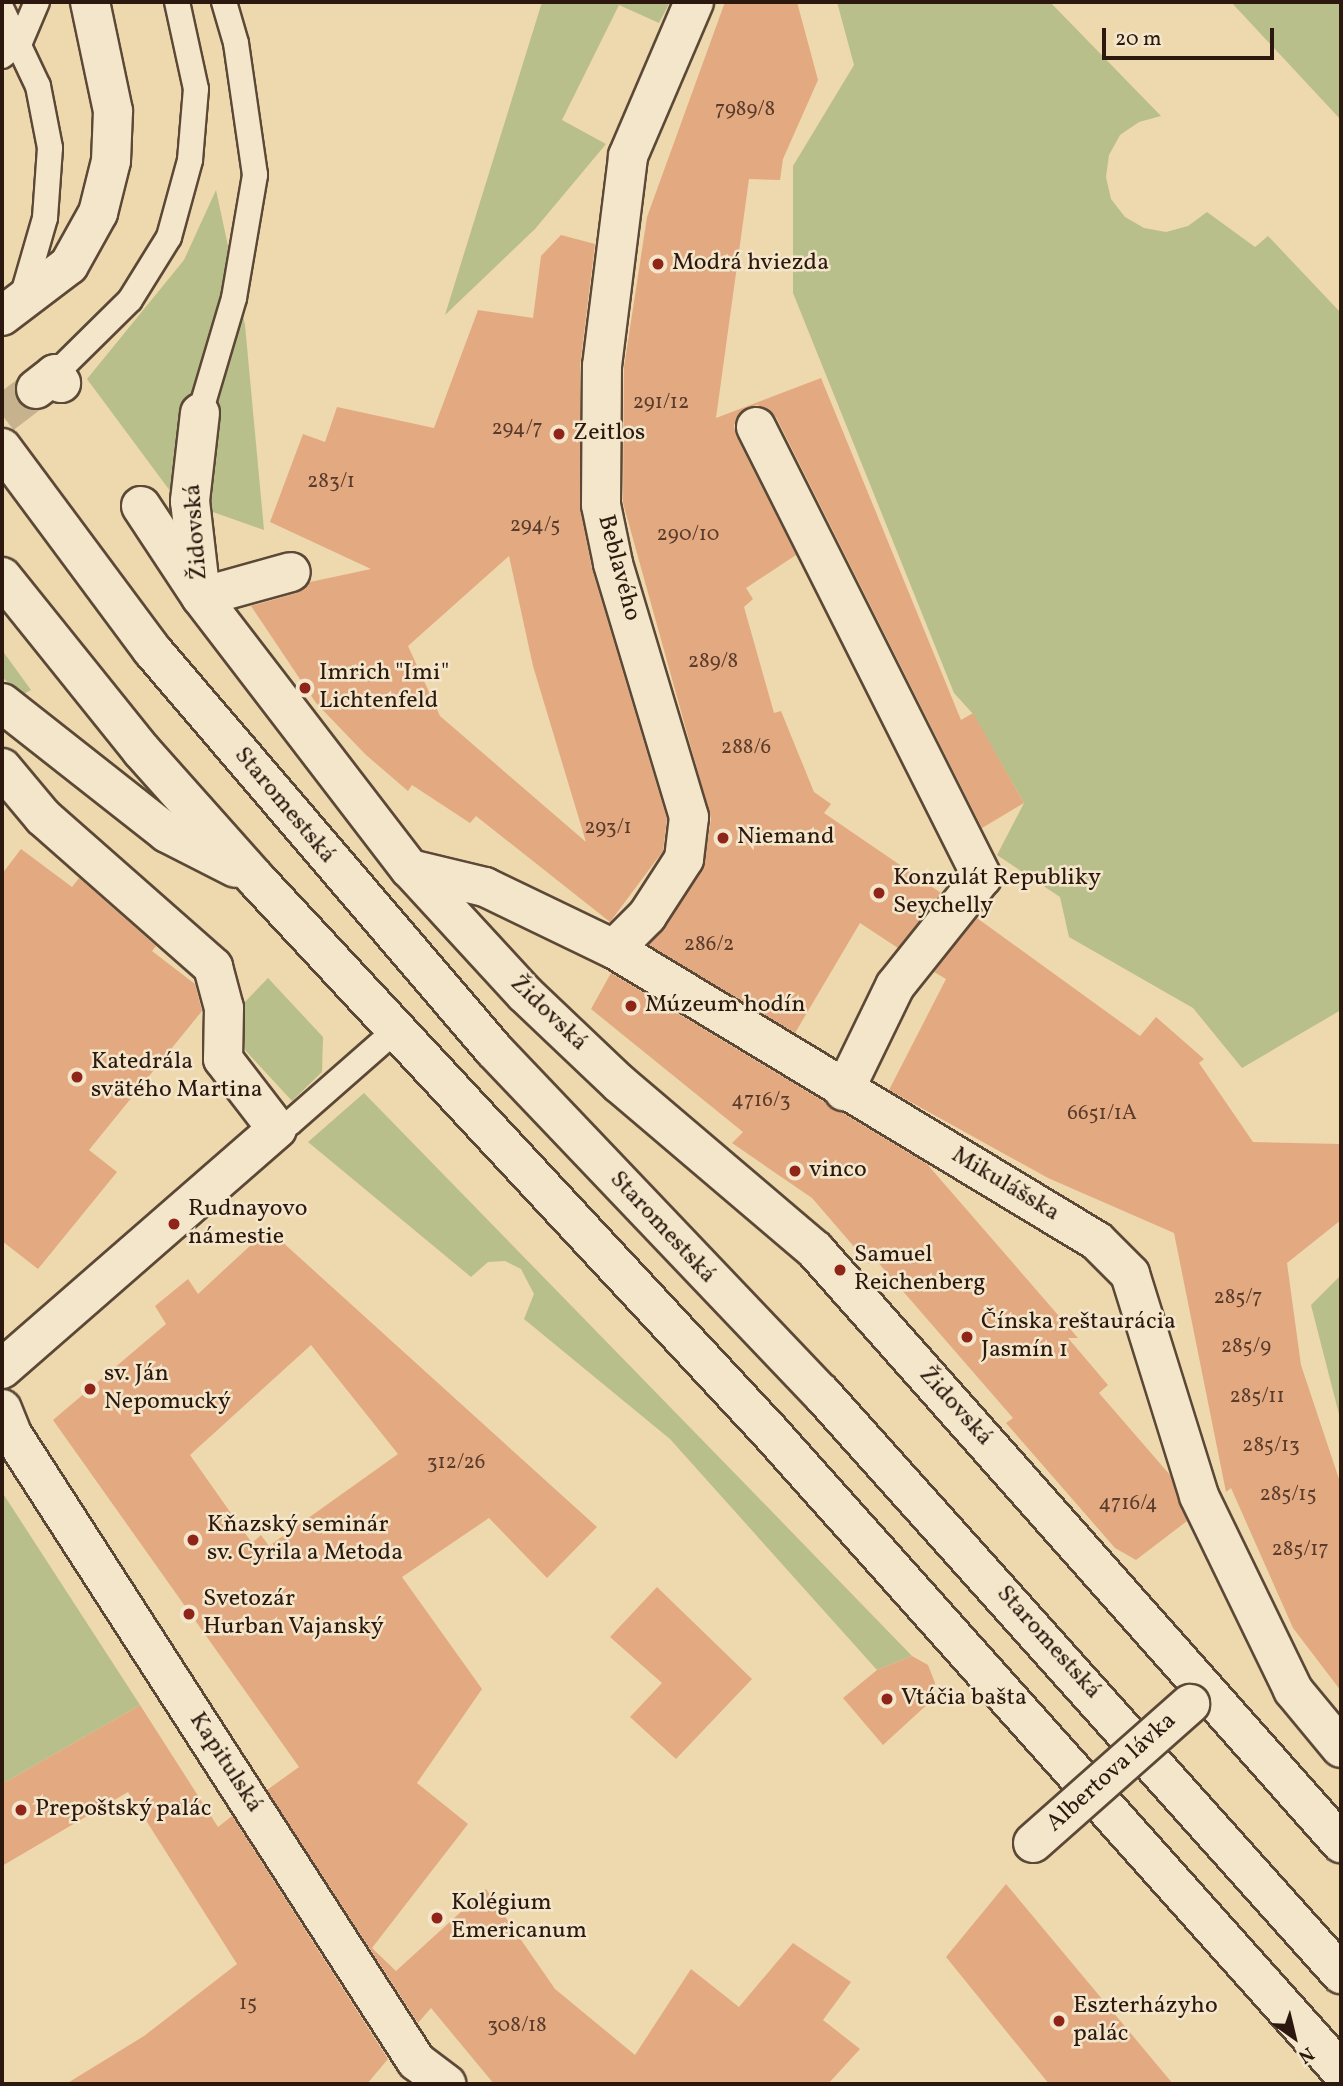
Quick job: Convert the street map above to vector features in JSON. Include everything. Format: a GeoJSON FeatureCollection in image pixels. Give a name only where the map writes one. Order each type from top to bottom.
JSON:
{"type":"FeatureCollection","features":[{"type":"Feature","properties":{"kind":"street"},"geometry":{"type":"LineString","coordinates":[[11,311],[69,265],[105,191],[113,111],[90,2]]}},
{"type":"Feature","properties":{"kind":"street","name":"Beblavého"},"geometry":{"type":"LineString","coordinates":[[614,949],[647,916],[684,859],[689,817],[613,563],[601,505],[602,366],[628,156],[694,2]]}},
{"type":"Feature","properties":{"kind":"street","name":"Židovská"},"geometry":{"type":"LineString","coordinates":[[200,413],[190,501],[201,597],[410,869],[525,994],[620,1084],[815,1250],[1199,1697],[1341,1843]]}},
{"type":"Feature","properties":{"kind":"street"},"geometry":{"type":"LineString","coordinates":[[756,427],[982,877],[895,986],[844,1091]]}},
{"type":"Feature","properties":{"kind":"street","name":"Staromestská"},"geometry":{"type":"LineString","coordinates":[[4,450],[152,650],[494,1050],[821,1393],[1341,1974]]}},
{"type":"Feature","properties":{"kind":"street"},"geometry":{"type":"LineString","coordinates":[[141,506],[201,597],[291,572]]}},
{"type":"Feature","properties":{"kind":"street"},"geometry":{"type":"LineString","coordinates":[[2,578],[141,750],[256,879],[1004,1690],[1341,2071]]}},
{"type":"Feature","properties":{"kind":"street"},"geometry":{"type":"LineString","coordinates":[[2,703],[167,833],[256,879]]}},
{"type":"Feature","properties":{"kind":"street"},"geometry":{"type":"LineString","coordinates":[[2,768],[44,817],[213,967],[224,1008],[223,1059],[276,1129],[2,1369]]}},
{"type":"Feature","properties":{"kind":"street","name":"Mikulášska"},"geometry":{"type":"LineString","coordinates":[[410,869],[485,887],[614,949],[844,1091],[1097,1241],[1130,1275],[1199,1496],[1293,1690],[1341,1748]]}},
{"type":"Feature","properties":{"kind":"street","name":"Kapitulská"},"geometry":{"type":"LineString","coordinates":[[7,1421],[406,2073],[446,2084]]}},
{"type":"Feature","properties":{"kind":"street","name":"Albertova lávka"},"geometry":{"type":"LineString","coordinates":[[1033,1843],[1199,1697]]}},
{"type":"Feature","properties":{"kind":"lane"},"geometry":{"type":"LineString","coordinates":[[11,49],[37,2]]}},
{"type":"Feature","properties":{"kind":"lane"},"geometry":{"type":"LineString","coordinates":[[51,382],[130,300],[169,237],[190,160],[196,89],[177,2]]}},
{"type":"Feature","properties":{"kind":"lane","name":"Židovská"},"geometry":{"type":"LineString","coordinates":[[200,413],[234,298],[255,175],[236,43],[224,2]]}},
{"type":"Feature","properties":{"kind":"lane"},"geometry":{"type":"LineString","coordinates":[[2,10],[11,49],[38,86],[50,148],[45,218],[11,311]]}},
{"type":"Feature","properties":{"kind":"lane"},"geometry":{"type":"LineString","coordinates":[[276,1129],[290,1123],[396,1030]]}},
{"type":"Feature","properties":{"kind":"lane"},"geometry":{"type":"LineString","coordinates":[[1326,2084],[1341,2071]]}},
{"type":"Feature","properties":{"kind":"green space"},"geometry":{"type":"Polygon","coordinates":[[[542,2],[670,2],[659,23],[619,5],[562,120],[606,144],[535,229],[445,315],[542,2]]]}},
{"type":"Feature","properties":{"kind":"green space"},"geometry":{"type":"Polygon","coordinates":[[[837,2],[1050,2],[1161,116],[1139,122],[1120,135],[1109,155],[1106,177],[1111,199],[1125,217],[1144,228],[1166,232],[1188,226],[1207,212],[1255,247],[1268,236],[1341,313],[1341,1010],[1242,1068],[1193,1008],[1069,937],[1060,897],[997,855],[1024,803],[973,714],[954,693],[793,293],[793,166],[854,65],[837,2]]]}},
{"type":"Feature","properties":{"kind":"green space"},"geometry":{"type":"Polygon","coordinates":[[[1231,2],[1341,2],[1341,120],[1231,2]]]}},
{"type":"Feature","properties":{"kind":"green space"},"geometry":{"type":"Polygon","coordinates":[[[216,190],[245,325],[264,530],[176,499],[87,379],[184,260],[216,190]]]}},
{"type":"Feature","properties":{"kind":"green space"},"geometry":{"type":"Polygon","coordinates":[[[2,650],[31,690],[22,695],[2,677],[2,650]]]}},
{"type":"Feature","properties":{"kind":"green space"},"geometry":{"type":"Polygon","coordinates":[[[268,978],[323,1037],[322,1072],[292,1101],[245,1050],[243,1004],[268,978]]]}},
{"type":"Feature","properties":{"kind":"green space"},"geometry":{"type":"Polygon","coordinates":[[[364,1093],[912,1656],[877,1670],[670,1439],[524,1319],[534,1294],[521,1269],[505,1261],[488,1262],[471,1277],[308,1142],[364,1093]]]}},
{"type":"Feature","properties":{"kind":"green space"},"geometry":{"type":"Polygon","coordinates":[[[1341,1275],[1341,1422],[1311,1305],[1341,1275]]]}},
{"type":"Feature","properties":{"kind":"green space"},"geometry":{"type":"Polygon","coordinates":[[[2,1492],[140,1705],[2,1784],[2,1492]]]}},
{"type":"Feature","properties":{"kind":"building"},"geometry":{"type":"Polygon","coordinates":[[[725,2],[797,2],[818,80],[783,159],[780,180],[749,179],[716,418],[821,378],[961,720],[973,713],[1024,803],[982,828],[776,417],[758,405],[746,408],[734,425],[736,436],[796,555],[746,588],[753,599],[744,607],[774,713],[781,711],[814,792],[831,804],[824,813],[941,893],[898,948],[860,923],[795,1033],[649,945],[703,870],[711,819],[623,503],[624,367],[647,217],[725,2]]]}},
{"type":"Feature","properties":{"kind":"building"},"geometry":{"type":"Polygon","coordinates":[[[561,235],[595,244],[580,366],[580,509],[592,569],[667,819],[663,851],[610,922],[476,816],[470,823],[412,785],[408,791],[366,755],[316,703],[251,606],[297,593],[310,582],[371,569],[270,522],[303,434],[325,442],[337,407],[434,428],[478,310],[533,318],[541,256],[561,235]],[[509,556],[408,646],[440,716],[586,842],[533,666],[509,556]]]}},
{"type":"Feature","properties":{"kind":"building","name":"Katedrála svätého Martina"},"geometry":{"type":"Polygon","coordinates":[[[21,849],[72,887],[79,878],[156,946],[152,951],[195,984],[202,1011],[89,1150],[117,1172],[38,1269],[2,1241],[2,874],[21,849]]]}},
{"type":"Feature","properties":{"kind":"building"},"geometry":{"type":"Polygon","coordinates":[[[977,918],[1140,1036],[1156,1017],[1204,1059],[1199,1063],[1253,1142],[1341,1144],[1341,1220],[1287,1263],[1301,1365],[1341,1485],[1341,1691],[1293,1628],[1231,1488],[1226,1492],[1174,1233],[1048,1178],[889,1090],[946,979],[934,972],[977,918]]]}},
{"type":"Feature","properties":{"kind":"building"},"geometry":{"type":"Polygon","coordinates":[[[611,973],[927,1164],[1078,1338],[1068,1338],[1108,1385],[1099,1393],[1170,1475],[1187,1521],[1136,1560],[1115,1548],[1006,1423],[1013,1418],[875,1259],[869,1264],[812,1198],[732,1143],[743,1132],[591,1009],[611,973]]]}},
{"type":"Feature","properties":{"kind":"building"},"geometry":{"type":"Polygon","coordinates":[[[268,1229],[597,1527],[547,1578],[489,1518],[402,1577],[482,1689],[417,1783],[468,1824],[372,1948],[396,1971],[486,1889],[555,1989],[635,2055],[691,1969],[739,2007],[793,1943],[851,1982],[823,2020],[860,2049],[828,2084],[494,2084],[431,2008],[418,2023],[267,1790],[299,1767],[53,1420],[166,1324],[155,1306],[188,1279],[198,1294],[268,1229]],[[311,1345],[190,1455],[252,1543],[261,1535],[269,1546],[398,1454],[311,1345]]]}},
{"type":"Feature","properties":{"kind":"building"},"geometry":{"type":"Polygon","coordinates":[[[657,1587],[752,1679],[676,1759],[630,1717],[662,1683],[610,1637],[657,1587]]]}},
{"type":"Feature","properties":{"kind":"building","name":"Vtáčia bašta"},"geometry":{"type":"Polygon","coordinates":[[[912,1656],[928,1665],[935,1683],[931,1701],[883,1745],[843,1698],[877,1670],[912,1656]]]}},
{"type":"Feature","properties":{"kind":"building"},"geometry":{"type":"Polygon","coordinates":[[[140,1705],[218,1827],[232,1816],[388,2059],[367,2084],[66,2084],[144,2036],[237,1964],[128,1792],[2,1866],[2,1784],[140,1705]]]}},
{"type":"Feature","properties":{"kind":"building","name":"Eszterházyho palác"},"geometry":{"type":"Polygon","coordinates":[[[1006,1884],[1173,2084],[1049,2084],[946,1957],[1006,1884]]]}},
{"type":"Feature","properties":{"kind":"tunnel"},"geometry":{"type":"LineString","coordinates":[[2,415],[36,389]]}},
{"type":"Feature","properties":{"kind":"place","name":"Modrá hviezda"},"geometry":{"type":"Point","coordinates":[658,264]}},
{"type":"Feature","properties":{"kind":"place","name":"Zeitlos"},"geometry":{"type":"Point","coordinates":[559,434]}},
{"type":"Feature","properties":{"kind":"place","name":"Imrich \"Imi\" Lichtenfeld"},"geometry":{"type":"Point","coordinates":[305,688]}},
{"type":"Feature","properties":{"kind":"place","name":"Niemand"},"geometry":{"type":"Point","coordinates":[723,838]}},
{"type":"Feature","properties":{"kind":"place","name":"Konzulát Republiky Seychelly"},"geometry":{"type":"Point","coordinates":[879,893]}},
{"type":"Feature","properties":{"kind":"place","name":"Múzeum hodín"},"geometry":{"type":"Point","coordinates":[631,1006]}},
{"type":"Feature","properties":{"kind":"place","name":"Katedrála svätého Martina"},"geometry":{"type":"Point","coordinates":[77,1077]}},
{"type":"Feature","properties":{"kind":"place","name":"vinco"},"geometry":{"type":"Point","coordinates":[795,1171]}},
{"type":"Feature","properties":{"kind":"place","name":"Rudnayovo námestie"},"geometry":{"type":"Point","coordinates":[174,1224]}},
{"type":"Feature","properties":{"kind":"place","name":"Samuel Reichenberg"},"geometry":{"type":"Point","coordinates":[840,1270]}},
{"type":"Feature","properties":{"kind":"place","name":"Čínska reštaurácia Jasmín 1"},"geometry":{"type":"Point","coordinates":[967,1337]}},
{"type":"Feature","properties":{"kind":"place","name":"sv. Ján Nepomucký"},"geometry":{"type":"Point","coordinates":[90,1389]}},
{"type":"Feature","properties":{"kind":"place","name":"Kňazský seminár sv. Cyrila a Metoda"},"geometry":{"type":"Point","coordinates":[193,1540]}},
{"type":"Feature","properties":{"kind":"place","name":"Svetozár Hurban Vajanský"},"geometry":{"type":"Point","coordinates":[189,1614]}},
{"type":"Feature","properties":{"kind":"place","name":"Vtáčia bašta"},"geometry":{"type":"Point","coordinates":[887,1699]}},
{"type":"Feature","properties":{"kind":"place","name":"Prepoštský palác"},"geometry":{"type":"Point","coordinates":[21,1810]}},
{"type":"Feature","properties":{"kind":"place","name":"Kolégium Emericanum"},"geometry":{"type":"Point","coordinates":[437,1918]}},
{"type":"Feature","properties":{"kind":"place","name":"Eszterházyho palác"},"geometry":{"type":"Point","coordinates":[1059,2021]}}]}
